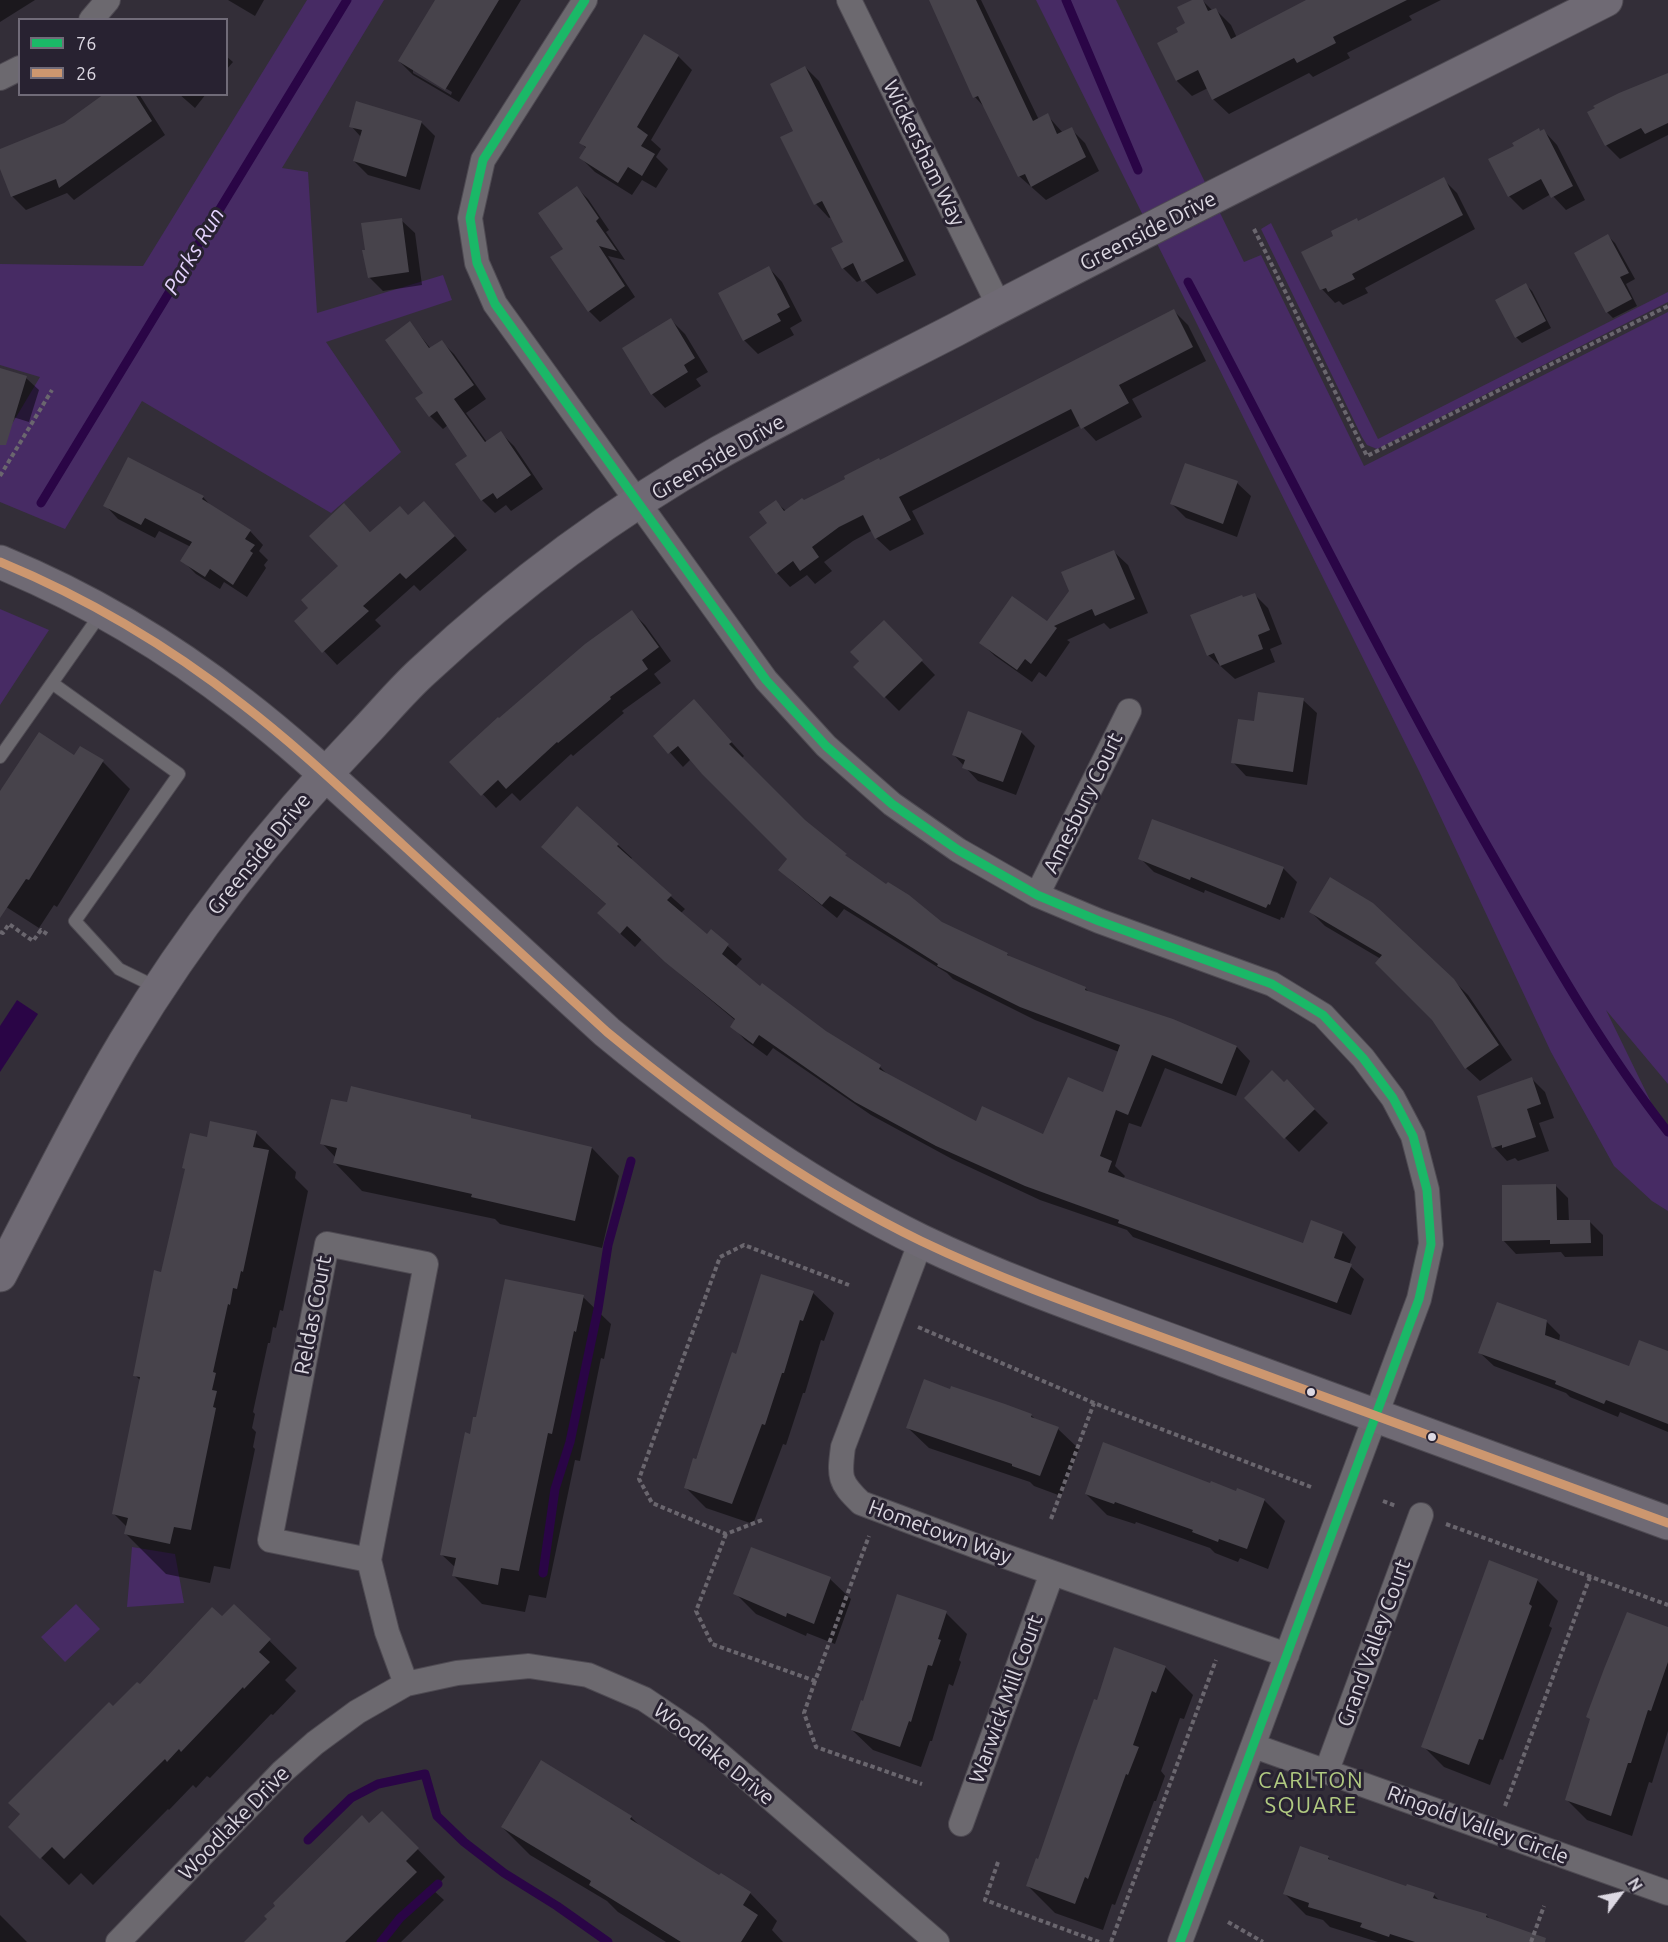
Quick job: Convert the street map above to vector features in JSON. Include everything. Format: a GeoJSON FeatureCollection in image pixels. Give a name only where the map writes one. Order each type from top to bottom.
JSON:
{"type":"FeatureCollection","features":[{"type":"Feature","properties":{"kind":"street"},"geometry":{"type":"LineString","coordinates":[[93,18],[108,0]]}},
{"type":"Feature","properties":{"kind":"street"},"geometry":{"type":"LineString","coordinates":[[585,0],[483,160],[470,218],[477,263],[495,304],[766,680],[826,746],[892,804],[958,850],[1037,895],[1099,921],[1272,984],[1323,1015],[1363,1058],[1393,1098],[1413,1136],[1427,1190],[1431,1244],[1419,1299],[1180,1942]]}},
{"type":"Feature","properties":{"kind":"street","name":"Wickersham Way"},"geometry":{"type":"LineString","coordinates":[[849,0],[999,306]]}},
{"type":"Feature","properties":{"kind":"street","name":"Greenside Drive"},"geometry":{"type":"LineString","coordinates":[[0,1275],[126,1041],[159,988],[246,866],[325,774],[420,674],[489,613],[568,551],[637,503],[718,454],[999,306],[1606,0]]}},
{"type":"Feature","properties":{"kind":"street"},"geometry":{"type":"LineString","coordinates":[[0,78],[18,69]]}},
{"type":"Feature","properties":{"kind":"street"},"geometry":{"type":"LineString","coordinates":[[0,562],[68,591],[203,674],[244,705],[325,774],[598,1024],[654,1071],[759,1147],[866,1212],[921,1241],[1055,1297],[1668,1523]]}},
{"type":"Feature","properties":{"kind":"street","name":"Amesbury Court"},"geometry":{"type":"LineString","coordinates":[[1037,895],[1128,711]]}},
{"type":"Feature","properties":{"kind":"street","name":"Hometown Way"},"geometry":{"type":"LineString","coordinates":[[921,1241],[843,1447],[840,1472],[848,1490],[861,1503],[1287,1655]]}},
{"type":"Feature","properties":{"kind":"street","name":"Reldas Court"},"geometry":{"type":"LineString","coordinates":[[369,1560],[270,1540],[327,1244],[426,1264],[369,1560],[387,1632],[406,1684]]}},
{"type":"Feature","properties":{"kind":"street","name":"Grand Valley Court"},"geometry":{"type":"LineString","coordinates":[[1327,1770],[1421,1515]]}},
{"type":"Feature","properties":{"kind":"street","name":"Warwick Mill Court"},"geometry":{"type":"LineString","coordinates":[[961,1824],[1052,1573]]}},
{"type":"Feature","properties":{"kind":"street","name":"Woodlake Drive"},"geometry":{"type":"LineString","coordinates":[[118,1942],[282,1772],[315,1743],[357,1712],[406,1684],[457,1673],[529,1666],[588,1675],[644,1699],[696,1734],[937,1942]]}},
{"type":"Feature","properties":{"kind":"street","name":"Ringold Valley Circle"},"geometry":{"type":"LineString","coordinates":[[1254,1746],[1327,1770],[1668,1893]]}},
{"type":"Feature","properties":{"kind":"lane"},"geometry":{"type":"LineString","coordinates":[[0,757],[103,611]]}},
{"type":"Feature","properties":{"kind":"lane"},"geometry":{"type":"LineString","coordinates":[[52,683],[179,774],[75,921],[119,969],[159,988]]}},
{"type":"Feature","properties":{"kind":"path"},"geometry":{"type":"LineString","coordinates":[[1254,229],[1368,456],[1668,306]]}},
{"type":"Feature","properties":{"kind":"path"},"geometry":{"type":"LineString","coordinates":[[0,476],[52,390]]}},
{"type":"Feature","properties":{"kind":"path"},"geometry":{"type":"LineString","coordinates":[[0,932],[3,933],[9,924],[33,941],[41,930],[47,934]]}},
{"type":"Feature","properties":{"kind":"path"},"geometry":{"type":"LineString","coordinates":[[762,1520],[726,1534],[652,1503],[639,1479],[720,1257],[744,1245],[849,1285]]}},
{"type":"Feature","properties":{"kind":"path"},"geometry":{"type":"LineString","coordinates":[[915,1325],[1094,1403],[1311,1487]]}},
{"type":"Feature","properties":{"kind":"path"},"geometry":{"type":"LineString","coordinates":[[1051,1519],[1094,1403]]}},
{"type":"Feature","properties":{"kind":"path"},"geometry":{"type":"LineString","coordinates":[[1383,1501],[1668,1605]]}},
{"type":"Feature","properties":{"kind":"path"},"geometry":{"type":"LineString","coordinates":[[878,1509],[804,1713],[816,1747],[922,1784]]}},
{"type":"Feature","properties":{"kind":"path"},"geometry":{"type":"LineString","coordinates":[[726,1534],[696,1611],[712,1644],[815,1681]]}},
{"type":"Feature","properties":{"kind":"path"},"geometry":{"type":"LineString","coordinates":[[1503,1810],[1590,1576]]}},
{"type":"Feature","properties":{"kind":"path"},"geometry":{"type":"LineString","coordinates":[[1111,1942],[1215,1660]]}},
{"type":"Feature","properties":{"kind":"path"},"geometry":{"type":"LineString","coordinates":[[998,1862],[985,1900],[1099,1942]]}},
{"type":"Feature","properties":{"kind":"path"},"geometry":{"type":"LineString","coordinates":[[1532,1942],[1544,1906]]}},
{"type":"Feature","properties":{"kind":"path"},"geometry":{"type":"LineString","coordinates":[[1228,1922],[1263,1942]]}},
{"type":"Feature","properties":{"kind":"shaded area"},"geometry":{"type":"Polygon","coordinates":[[[307,0],[384,0],[282,168],[308,172],[317,313],[443,275],[452,300],[326,342],[401,452],[331,513],[142,401],[65,529],[0,502],[0,444],[40,377],[0,365],[0,264],[143,266],[307,0]]]}},
{"type":"Feature","properties":{"kind":"shaded area"},"geometry":{"type":"Polygon","coordinates":[[[1036,0],[1116,0],[1244,262],[1261,255],[1364,466],[1668,312],[1668,1084],[1606,1010],[1668,1137],[1668,1211],[1652,1201],[1614,1166],[1551,1052],[1419,771],[1036,0]]]}},
{"type":"Feature","properties":{"kind":"shaded area"},"geometry":{"type":"Polygon","coordinates":[[[1271,223],[1378,439],[1668,292],[1668,302],[1377,449],[1367,445],[1362,437],[1261,229],[1271,223]]]}},
{"type":"Feature","properties":{"kind":"shaded area"},"geometry":{"type":"Polygon","coordinates":[[[0,609],[49,630],[0,705],[0,609]]]}},
{"type":"Feature","properties":{"kind":"shaded area"},"geometry":{"type":"Polygon","coordinates":[[[17,1000],[38,1014],[0,1072],[0,1026],[17,1000]]]}},
{"type":"Feature","properties":{"kind":"shaded area"},"geometry":{"type":"Polygon","coordinates":[[[132,1547],[175,1554],[184,1603],[127,1607],[132,1547]]]}},
{"type":"Feature","properties":{"kind":"shaded area"},"geometry":{"type":"Polygon","coordinates":[[[76,1604],[100,1629],[65,1662],[41,1637],[76,1604]]]}},
{"type":"Feature","properties":{"kind":"building"},"geometry":{"type":"Polygon","coordinates":[[[435,0],[499,0],[445,90],[398,61],[435,0]]]}},
{"type":"Feature","properties":{"kind":"building"},"geometry":{"type":"Polygon","coordinates":[[[929,0],[976,0],[1033,121],[1048,113],[1057,134],[1072,127],[1086,157],[1031,187],[1025,174],[1018,177],[978,96],[973,98],[929,0]]]}},
{"type":"Feature","properties":{"kind":"building"},"geometry":{"type":"Polygon","coordinates":[[[1192,0],[1203,0],[1208,11],[1216,8],[1231,39],[1306,0],[1407,0],[1333,37],[1336,43],[1297,63],[1294,58],[1212,100],[1198,70],[1176,81],[1157,43],[1178,32],[1176,28],[1185,23],[1177,7],[1192,0]]]}},
{"type":"Feature","properties":{"kind":"building"},"geometry":{"type":"Polygon","coordinates":[[[644,34],[679,55],[637,127],[648,135],[641,146],[655,154],[642,176],[628,167],[618,183],[579,158],[586,147],[579,143],[644,34]]]}},
{"type":"Feature","properties":{"kind":"building"},"geometry":{"type":"Polygon","coordinates":[[[805,66],[904,261],[862,282],[853,263],[842,269],[831,248],[843,242],[822,201],[814,205],[780,137],[793,131],[770,84],[805,66]]]}},
{"type":"Feature","properties":{"kind":"building"},"geometry":{"type":"Polygon","coordinates":[[[1668,73],[1668,123],[1645,134],[1641,128],[1605,146],[1587,112],[1595,108],[1593,106],[1619,93],[1668,73]]]}},
{"type":"Feature","properties":{"kind":"building"},"geometry":{"type":"Polygon","coordinates":[[[101,96],[136,96],[152,121],[59,188],[56,179],[11,197],[0,169],[0,149],[64,123],[101,96]]]}},
{"type":"Feature","properties":{"kind":"building"},"geometry":{"type":"Polygon","coordinates":[[[356,101],[422,121],[406,177],[353,161],[362,130],[349,127],[356,101]]]}},
{"type":"Feature","properties":{"kind":"building"},"geometry":{"type":"Polygon","coordinates":[[[1539,128],[1540,131],[1544,129],[1573,186],[1551,198],[1541,179],[1508,197],[1488,159],[1514,146],[1512,143],[1539,128]]]}},
{"type":"Feature","properties":{"kind":"building"},"geometry":{"type":"Polygon","coordinates":[[[1444,177],[1463,215],[1352,274],[1355,279],[1328,292],[1326,288],[1320,290],[1301,252],[1333,236],[1331,231],[1357,218],[1358,221],[1444,177]]]}},
{"type":"Feature","properties":{"kind":"building"},"geometry":{"type":"Polygon","coordinates":[[[577,186],[599,218],[596,221],[617,251],[599,246],[625,286],[588,312],[550,257],[563,249],[538,213],[577,186]]]}},
{"type":"Feature","properties":{"kind":"building"},"geometry":{"type":"Polygon","coordinates":[[[402,218],[409,272],[368,278],[362,250],[365,250],[361,223],[402,218]]]}},
{"type":"Feature","properties":{"kind":"building"},"geometry":{"type":"Polygon","coordinates":[[[1608,234],[1629,273],[1620,277],[1632,299],[1606,313],[1574,253],[1608,234]]]}},
{"type":"Feature","properties":{"kind":"building"},"geometry":{"type":"Polygon","coordinates":[[[769,266],[790,307],[777,314],[781,321],[743,341],[718,293],[769,266]]]}},
{"type":"Feature","properties":{"kind":"building"},"geometry":{"type":"Polygon","coordinates":[[[1526,283],[1546,321],[1515,338],[1495,300],[1526,283]]]}},
{"type":"Feature","properties":{"kind":"building"},"geometry":{"type":"Polygon","coordinates":[[[1174,309],[1193,347],[1119,385],[1129,403],[1081,429],[1071,409],[899,497],[911,520],[875,539],[863,515],[839,527],[812,547],[819,557],[800,571],[793,561],[776,574],[749,537],[767,523],[759,512],[776,500],[784,511],[802,498],[804,500],[845,479],[844,476],[879,458],[880,460],[1174,309]]]}},
{"type":"Feature","properties":{"kind":"building"},"geometry":{"type":"Polygon","coordinates":[[[671,318],[695,358],[684,365],[688,372],[651,395],[622,348],[671,318]]]}},
{"type":"Feature","properties":{"kind":"building"},"geometry":{"type":"Polygon","coordinates":[[[410,321],[429,348],[442,340],[474,385],[454,399],[485,442],[501,431],[531,475],[497,499],[493,493],[481,501],[455,464],[467,456],[437,411],[429,417],[415,398],[423,393],[385,340],[410,321]]]}},
{"type":"Feature","properties":{"kind":"building"},"geometry":{"type":"Polygon","coordinates":[[[0,368],[27,376],[6,445],[0,445],[0,368]]]}},
{"type":"Feature","properties":{"kind":"building"},"geometry":{"type":"Polygon","coordinates":[[[128,457],[204,496],[202,499],[251,530],[245,539],[255,545],[250,551],[253,553],[233,585],[210,569],[205,577],[180,561],[192,542],[145,518],[141,525],[103,506],[128,457]]]}},
{"type":"Feature","properties":{"kind":"building"},"geometry":{"type":"Polygon","coordinates":[[[1185,463],[1238,481],[1223,524],[1170,504],[1185,463]]]}},
{"type":"Feature","properties":{"kind":"building"},"geometry":{"type":"Polygon","coordinates":[[[424,501],[455,536],[406,579],[400,573],[363,606],[369,611],[322,653],[294,621],[308,608],[301,600],[338,566],[309,536],[344,503],[370,532],[400,506],[408,515],[424,501]]]}},
{"type":"Feature","properties":{"kind":"building"},"geometry":{"type":"Polygon","coordinates":[[[1114,550],[1135,599],[1095,616],[1092,609],[1054,626],[1057,628],[1031,664],[1025,659],[1017,670],[979,643],[1012,596],[1047,621],[1069,591],[1061,572],[1114,550]]]}},
{"type":"Feature","properties":{"kind":"building"},"geometry":{"type":"Polygon","coordinates":[[[1255,593],[1270,630],[1258,635],[1263,649],[1220,666],[1214,653],[1207,656],[1190,615],[1242,595],[1243,597],[1255,593]]]}},
{"type":"Feature","properties":{"kind":"building"},"geometry":{"type":"Polygon","coordinates":[[[632,610],[659,647],[642,660],[648,669],[610,697],[611,699],[557,742],[506,789],[498,780],[481,796],[449,762],[498,717],[585,644],[632,610]]]}},
{"type":"Feature","properties":{"kind":"building"},"geometry":{"type":"Polygon","coordinates":[[[884,620],[923,660],[884,698],[853,667],[859,661],[850,652],[884,620]]]}},
{"type":"Feature","properties":{"kind":"building"},"geometry":{"type":"Polygon","coordinates":[[[1258,692],[1304,698],[1293,772],[1231,763],[1238,719],[1254,721],[1258,692]]]}},
{"type":"Feature","properties":{"kind":"building"},"geometry":{"type":"Polygon","coordinates":[[[694,699],[732,742],[729,744],[805,820],[847,854],[845,855],[886,884],[888,882],[909,895],[942,922],[1008,953],[1007,955],[1086,987],[1085,990],[1173,1019],[1237,1046],[1222,1084],[1152,1055],[1128,1115],[1116,1110],[1100,1156],[1112,1161],[1108,1172],[1303,1243],[1311,1220],[1343,1232],[1334,1258],[1352,1264],[1337,1303],[1118,1223],[1119,1220],[1025,1186],[936,1146],[855,1102],[759,1035],[753,1044],[730,1027],[735,1019],[665,962],[627,926],[620,934],[597,913],[606,904],[541,847],[577,806],[619,844],[617,846],[672,895],[667,900],[707,934],[711,929],[729,944],[722,954],[760,986],[762,983],[826,1031],[881,1065],[879,1069],[976,1121],[982,1106],[1043,1134],[1068,1077],[1103,1092],[1120,1045],[1020,1007],[937,966],[938,964],[830,896],[822,905],[778,870],[787,859],[702,774],[678,746],[668,754],[653,736],[694,699]]]}},
{"type":"Feature","properties":{"kind":"building"},"geometry":{"type":"Polygon","coordinates":[[[968,711],[1022,731],[1003,782],[962,768],[965,760],[952,755],[968,711]]]}},
{"type":"Feature","properties":{"kind":"building"},"geometry":{"type":"Polygon","coordinates":[[[39,732],[74,755],[80,746],[104,760],[29,880],[26,879],[0,918],[0,791],[39,732]]]}},
{"type":"Feature","properties":{"kind":"building"},"geometry":{"type":"Polygon","coordinates":[[[1152,819],[1284,867],[1270,905],[1268,904],[1266,908],[1191,877],[1190,880],[1138,859],[1152,819]]]}},
{"type":"Feature","properties":{"kind":"building"},"geometry":{"type":"Polygon","coordinates":[[[1330,877],[1373,903],[1454,979],[1499,1045],[1465,1069],[1432,1020],[1375,963],[1382,955],[1309,912],[1330,877]]]}},
{"type":"Feature","properties":{"kind":"building"},"geometry":{"type":"Polygon","coordinates":[[[1272,1070],[1284,1082],[1287,1079],[1315,1109],[1284,1139],[1244,1098],[1272,1070]]]}},
{"type":"Feature","properties":{"kind":"building"},"geometry":{"type":"Polygon","coordinates":[[[1532,1077],[1541,1104],[1527,1109],[1536,1137],[1502,1148],[1502,1145],[1492,1148],[1477,1096],[1532,1077]]]}},
{"type":"Feature","properties":{"kind":"building"},"geometry":{"type":"Polygon","coordinates":[[[351,1086],[592,1147],[575,1221],[471,1197],[472,1194],[333,1163],[337,1148],[320,1144],[331,1099],[347,1102],[351,1086]]]}},
{"type":"Feature","properties":{"kind":"building"},"geometry":{"type":"Polygon","coordinates":[[[210,1121],[257,1131],[253,1147],[269,1150],[243,1272],[241,1271],[237,1289],[233,1288],[230,1305],[228,1304],[213,1372],[216,1373],[212,1390],[217,1391],[213,1407],[216,1408],[191,1530],[174,1527],[170,1544],[124,1534],[128,1518],[112,1514],[140,1377],[133,1376],[154,1270],[161,1272],[185,1169],[182,1168],[190,1133],[207,1137],[210,1121]]]}},
{"type":"Feature","properties":{"kind":"building"},"geometry":{"type":"Polygon","coordinates":[[[1556,1184],[1557,1220],[1590,1220],[1591,1243],[1550,1244],[1550,1240],[1502,1241],[1502,1185],[1556,1184]]]}},
{"type":"Feature","properties":{"kind":"building"},"geometry":{"type":"Polygon","coordinates":[[[761,1274],[814,1291],[803,1321],[800,1320],[765,1425],[762,1424],[732,1504],[684,1488],[732,1352],[736,1354],[761,1274]]]}},
{"type":"Feature","properties":{"kind":"building"},"geometry":{"type":"Polygon","coordinates":[[[505,1279],[584,1295],[552,1434],[548,1433],[519,1571],[501,1568],[498,1585],[452,1576],[456,1558],[440,1555],[465,1432],[470,1434],[473,1417],[476,1417],[505,1279]]]}},
{"type":"Feature","properties":{"kind":"building"},"geometry":{"type":"Polygon","coordinates":[[[1497,1302],[1547,1320],[1545,1335],[1629,1366],[1639,1340],[1668,1351],[1668,1424],[1606,1400],[1604,1404],[1555,1384],[1556,1381],[1478,1353],[1497,1302]]]}},
{"type":"Feature","properties":{"kind":"building"},"geometry":{"type":"Polygon","coordinates":[[[924,1379],[950,1389],[951,1386],[1005,1404],[1059,1427],[1040,1476],[1012,1466],[1012,1464],[906,1428],[924,1379]]]}},
{"type":"Feature","properties":{"kind":"building"},"geometry":{"type":"Polygon","coordinates":[[[1103,1442],[1210,1483],[1211,1481],[1236,1491],[1237,1488],[1265,1499],[1247,1549],[1219,1539],[1218,1542],[1192,1532],[1193,1530],[1115,1502],[1114,1504],[1085,1494],[1103,1442]]]}},
{"type":"Feature","properties":{"kind":"building"},"geometry":{"type":"Polygon","coordinates":[[[751,1547],[831,1577],[814,1624],[787,1613],[786,1617],[733,1594],[751,1547]]]}},
{"type":"Feature","properties":{"kind":"building"},"geometry":{"type":"Polygon","coordinates":[[[1489,1560],[1538,1579],[1529,1604],[1532,1606],[1483,1740],[1479,1739],[1469,1765],[1421,1747],[1489,1560]]]}},
{"type":"Feature","properties":{"kind":"building"},"geometry":{"type":"Polygon","coordinates":[[[897,1594],[947,1611],[938,1639],[941,1640],[932,1666],[928,1665],[911,1722],[909,1721],[900,1747],[851,1730],[861,1700],[863,1701],[897,1594]]]}},
{"type":"Feature","properties":{"kind":"building"},"geometry":{"type":"Polygon","coordinates":[[[234,1604],[271,1639],[259,1652],[270,1662],[181,1752],[179,1749],[167,1762],[165,1759],[64,1859],[52,1847],[40,1859],[8,1827],[20,1814],[8,1803],[109,1702],[113,1706],[137,1682],[140,1684],[212,1607],[222,1616],[234,1604]]]}},
{"type":"Feature","properties":{"kind":"building"},"geometry":{"type":"Polygon","coordinates":[[[1627,1612],[1668,1627],[1668,1662],[1651,1711],[1648,1710],[1631,1763],[1628,1763],[1611,1816],[1565,1800],[1590,1719],[1586,1717],[1627,1612]]]}},
{"type":"Feature","properties":{"kind":"building"},"geometry":{"type":"Polygon","coordinates":[[[1114,1647],[1166,1666],[1156,1693],[1152,1691],[1133,1745],[1139,1747],[1128,1775],[1126,1774],[1088,1879],[1085,1877],[1075,1904],[1026,1886],[1036,1858],[1038,1859],[1094,1699],[1097,1700],[1114,1647]]]}},
{"type":"Feature","properties":{"kind":"building"},"geometry":{"type":"Polygon","coordinates":[[[541,1760],[632,1816],[630,1819],[719,1875],[721,1873],[751,1892],[743,1905],[758,1915],[741,1942],[681,1942],[589,1885],[591,1881],[501,1827],[541,1760]]]}},
{"type":"Feature","properties":{"kind":"building"},"geometry":{"type":"Polygon","coordinates":[[[382,1811],[419,1848],[406,1861],[417,1872],[345,1942],[244,1942],[267,1919],[264,1916],[275,1906],[273,1903],[362,1815],[369,1823],[382,1811]]]}},
{"type":"Feature","properties":{"kind":"building"},"geometry":{"type":"Polygon","coordinates":[[[1300,1846],[1329,1856],[1328,1859],[1406,1886],[1407,1884],[1435,1893],[1433,1898],[1487,1914],[1486,1917],[1546,1938],[1545,1942],[1415,1942],[1390,1934],[1389,1937],[1360,1927],[1362,1923],[1308,1907],[1309,1903],[1283,1894],[1300,1846]]]}},
{"type":"Feature","properties":{"kind":"waterway","name":"Parks Run"},"geometry":{"type":"LineString","coordinates":[[41,503],[347,0]]}},
{"type":"Feature","properties":{"kind":"waterway"},"geometry":{"type":"LineString","coordinates":[[1066,0],[1138,170]]}},
{"type":"Feature","properties":{"kind":"waterway"},"geometry":{"type":"LineString","coordinates":[[1188,282],[1446,773],[1549,954],[1594,1027],[1617,1063],[1668,1132]]}},
{"type":"Feature","properties":{"kind":"waterway"},"geometry":{"type":"LineString","coordinates":[[543,1573],[555,1489],[570,1442],[598,1309],[608,1245],[631,1161]]}},
{"type":"Feature","properties":{"kind":"waterway"},"geometry":{"type":"LineString","coordinates":[[308,1840],[351,1798],[378,1784],[425,1774],[437,1816],[464,1842],[504,1873],[557,1906],[608,1942]]}},
{"type":"Feature","properties":{"kind":"waterway"},"geometry":{"type":"LineString","coordinates":[[381,1942],[400,1918],[438,1884]]}},
{"type":"Feature","properties":{"kind":"transit line","name":"76"},"geometry":{"type":"LineString","coordinates":[[585,0],[483,160],[470,218],[477,263],[495,304],[766,680],[826,746],[892,804],[958,850],[1037,895],[1099,921],[1272,984],[1323,1015],[1363,1058],[1393,1098],[1413,1136],[1427,1190],[1431,1244],[1419,1299],[1180,1942]]}},
{"type":"Feature","properties":{"kind":"transit line","name":"26"},"geometry":{"type":"LineString","coordinates":[[0,562],[95,607],[156,643],[214,683],[263,720],[324,773],[607,1032],[644,1062],[758,1146],[879,1220],[958,1258],[1033,1289],[1668,1523]]}},
{"type":"Feature","properties":{"kind":"district","name":"CARLTON SQUARE"},"geometry":{"type":"Point","coordinates":[1311,1794]}}]}
